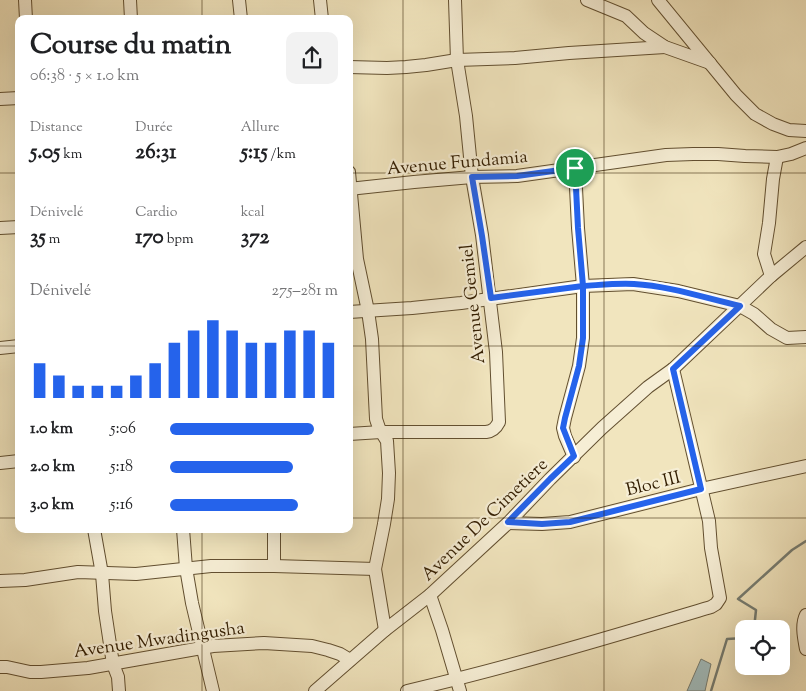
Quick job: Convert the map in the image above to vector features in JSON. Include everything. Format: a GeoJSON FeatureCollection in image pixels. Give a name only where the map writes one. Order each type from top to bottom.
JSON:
{"type":"FeatureCollection","features":[{"type":"Feature","properties":{"kind":"street"},"geometry":{"type":"LineString","coordinates":[[25,0],[26,15]]}},
{"type":"Feature","properties":{"kind":"street"},"geometry":{"type":"LineString","coordinates":[[130,0],[131,15]]}},
{"type":"Feature","properties":{"kind":"street"},"geometry":{"type":"LineString","coordinates":[[239,0],[240,15]]}},
{"type":"Feature","properties":{"kind":"street"},"geometry":{"type":"LineString","coordinates":[[320,0],[322,15]]}},
{"type":"Feature","properties":{"kind":"street","name":"Avenue Gemiel"},"geometry":{"type":"LineString","coordinates":[[353,434],[480,432],[496,428],[499,422],[496,352],[491,298],[472,177],[466,116],[457,60],[455,0]]}},
{"type":"Feature","properties":{"kind":"street"},"geometry":{"type":"LineString","coordinates":[[588,0],[626,16],[644,33],[665,47],[710,62]]}},
{"type":"Feature","properties":{"kind":"street"},"geometry":{"type":"LineString","coordinates":[[658,0],[736,95],[755,114],[789,130],[806,131]]}},
{"type":"Feature","properties":{"kind":"street"},"geometry":{"type":"LineString","coordinates":[[353,67],[396,68],[457,60],[515,58],[665,47]]}},
{"type":"Feature","properties":{"kind":"street"},"geometry":{"type":"LineString","coordinates":[[0,99],[15,98]]}},
{"type":"Feature","properties":{"kind":"street","name":"Avenue Fundamia"},"geometry":{"type":"LineString","coordinates":[[353,189],[472,177],[517,176],[693,154],[777,157],[806,148]]}},
{"type":"Feature","properties":{"kind":"street"},"geometry":{"type":"LineString","coordinates":[[771,276],[764,254],[777,157]]}},
{"type":"Feature","properties":{"kind":"street"},"geometry":{"type":"LineString","coordinates":[[574,456],[563,428],[579,366],[583,338],[583,286],[575,168]]}},
{"type":"Feature","properties":{"kind":"street"},"geometry":{"type":"LineString","coordinates":[[353,224],[357,259],[368,311],[376,419],[387,441],[388,500],[375,569],[385,630]]}},
{"type":"Feature","properties":{"kind":"street"},"geometry":{"type":"LineString","coordinates":[[0,228],[15,227]]}},
{"type":"Feature","properties":{"kind":"street","name":"Avenue De Cimetiere"},"geometry":{"type":"LineString","coordinates":[[315,691],[385,630],[430,595],[643,392],[673,369],[771,276],[806,247]]}},
{"type":"Feature","properties":{"kind":"street"},"geometry":{"type":"LineString","coordinates":[[353,312],[442,305],[583,286],[633,284],[678,291],[740,306],[754,314],[771,329],[787,338],[806,337]]}},
{"type":"Feature","properties":{"kind":"street"},"geometry":{"type":"LineString","coordinates":[[0,348],[15,346]]}},
{"type":"Feature","properties":{"kind":"street"},"geometry":{"type":"LineString","coordinates":[[407,691],[459,685],[520,663],[650,626],[716,604],[720,598],[711,548],[709,521],[673,369]]}},
{"type":"Feature","properties":{"kind":"street"},"geometry":{"type":"LineString","coordinates":[[0,463],[15,461]]}},
{"type":"Feature","properties":{"kind":"street","name":"Bloc III"},"geometry":{"type":"LineString","coordinates":[[508,522],[542,524],[570,522],[701,489],[806,466]]}},
{"type":"Feature","properties":{"kind":"street"},"geometry":{"type":"LineString","coordinates":[[95,533],[102,574],[105,611],[113,664],[118,677],[119,691]]}},
{"type":"Feature","properties":{"kind":"street"},"geometry":{"type":"LineString","coordinates":[[183,533],[186,568],[202,648],[213,691]]}},
{"type":"Feature","properties":{"kind":"street"},"geometry":{"type":"LineString","coordinates":[[274,533],[274,566]]}},
{"type":"Feature","properties":{"kind":"street"},"geometry":{"type":"LineString","coordinates":[[0,581],[25,580],[78,572],[136,574],[210,566],[375,569]]}},
{"type":"Feature","properties":{"kind":"street"},"geometry":{"type":"LineString","coordinates":[[430,595],[459,685]]}},
{"type":"Feature","properties":{"kind":"street"},"geometry":{"type":"LineString","coordinates":[[806,616],[803,633],[806,649]]}},
{"type":"Feature","properties":{"kind":"street","name":"Avenue Mwadingusha"},"geometry":{"type":"LineString","coordinates":[[0,667],[30,672],[88,668],[202,648],[264,643],[312,646],[340,654],[350,660]]}},
{"type":"Feature","properties":{"kind":"water"},"geometry":{"type":"Polygon","coordinates":[[[701,659],[711,664],[705,691],[687,691],[701,659]]]}},
{"type":"Feature","properties":{"kind":"waterway"},"geometry":{"type":"LineString","coordinates":[[755,620],[756,610],[738,599],[792,550],[806,541]]}},
{"type":"Feature","properties":{"kind":"waterway"},"geometry":{"type":"LineString","coordinates":[[711,691],[727,639],[735,639]]}},
{"type":"Feature","properties":{"kind":"route"},"geometry":{"type":"LineString","coordinates":[[575,168],[517,176],[472,177],[491,298],[583,286],[583,338],[579,366],[563,428],[574,456],[508,522],[542,524],[570,522],[701,489],[673,369],[740,306],[649,286],[633,284],[583,286],[575,168]]}}]}
